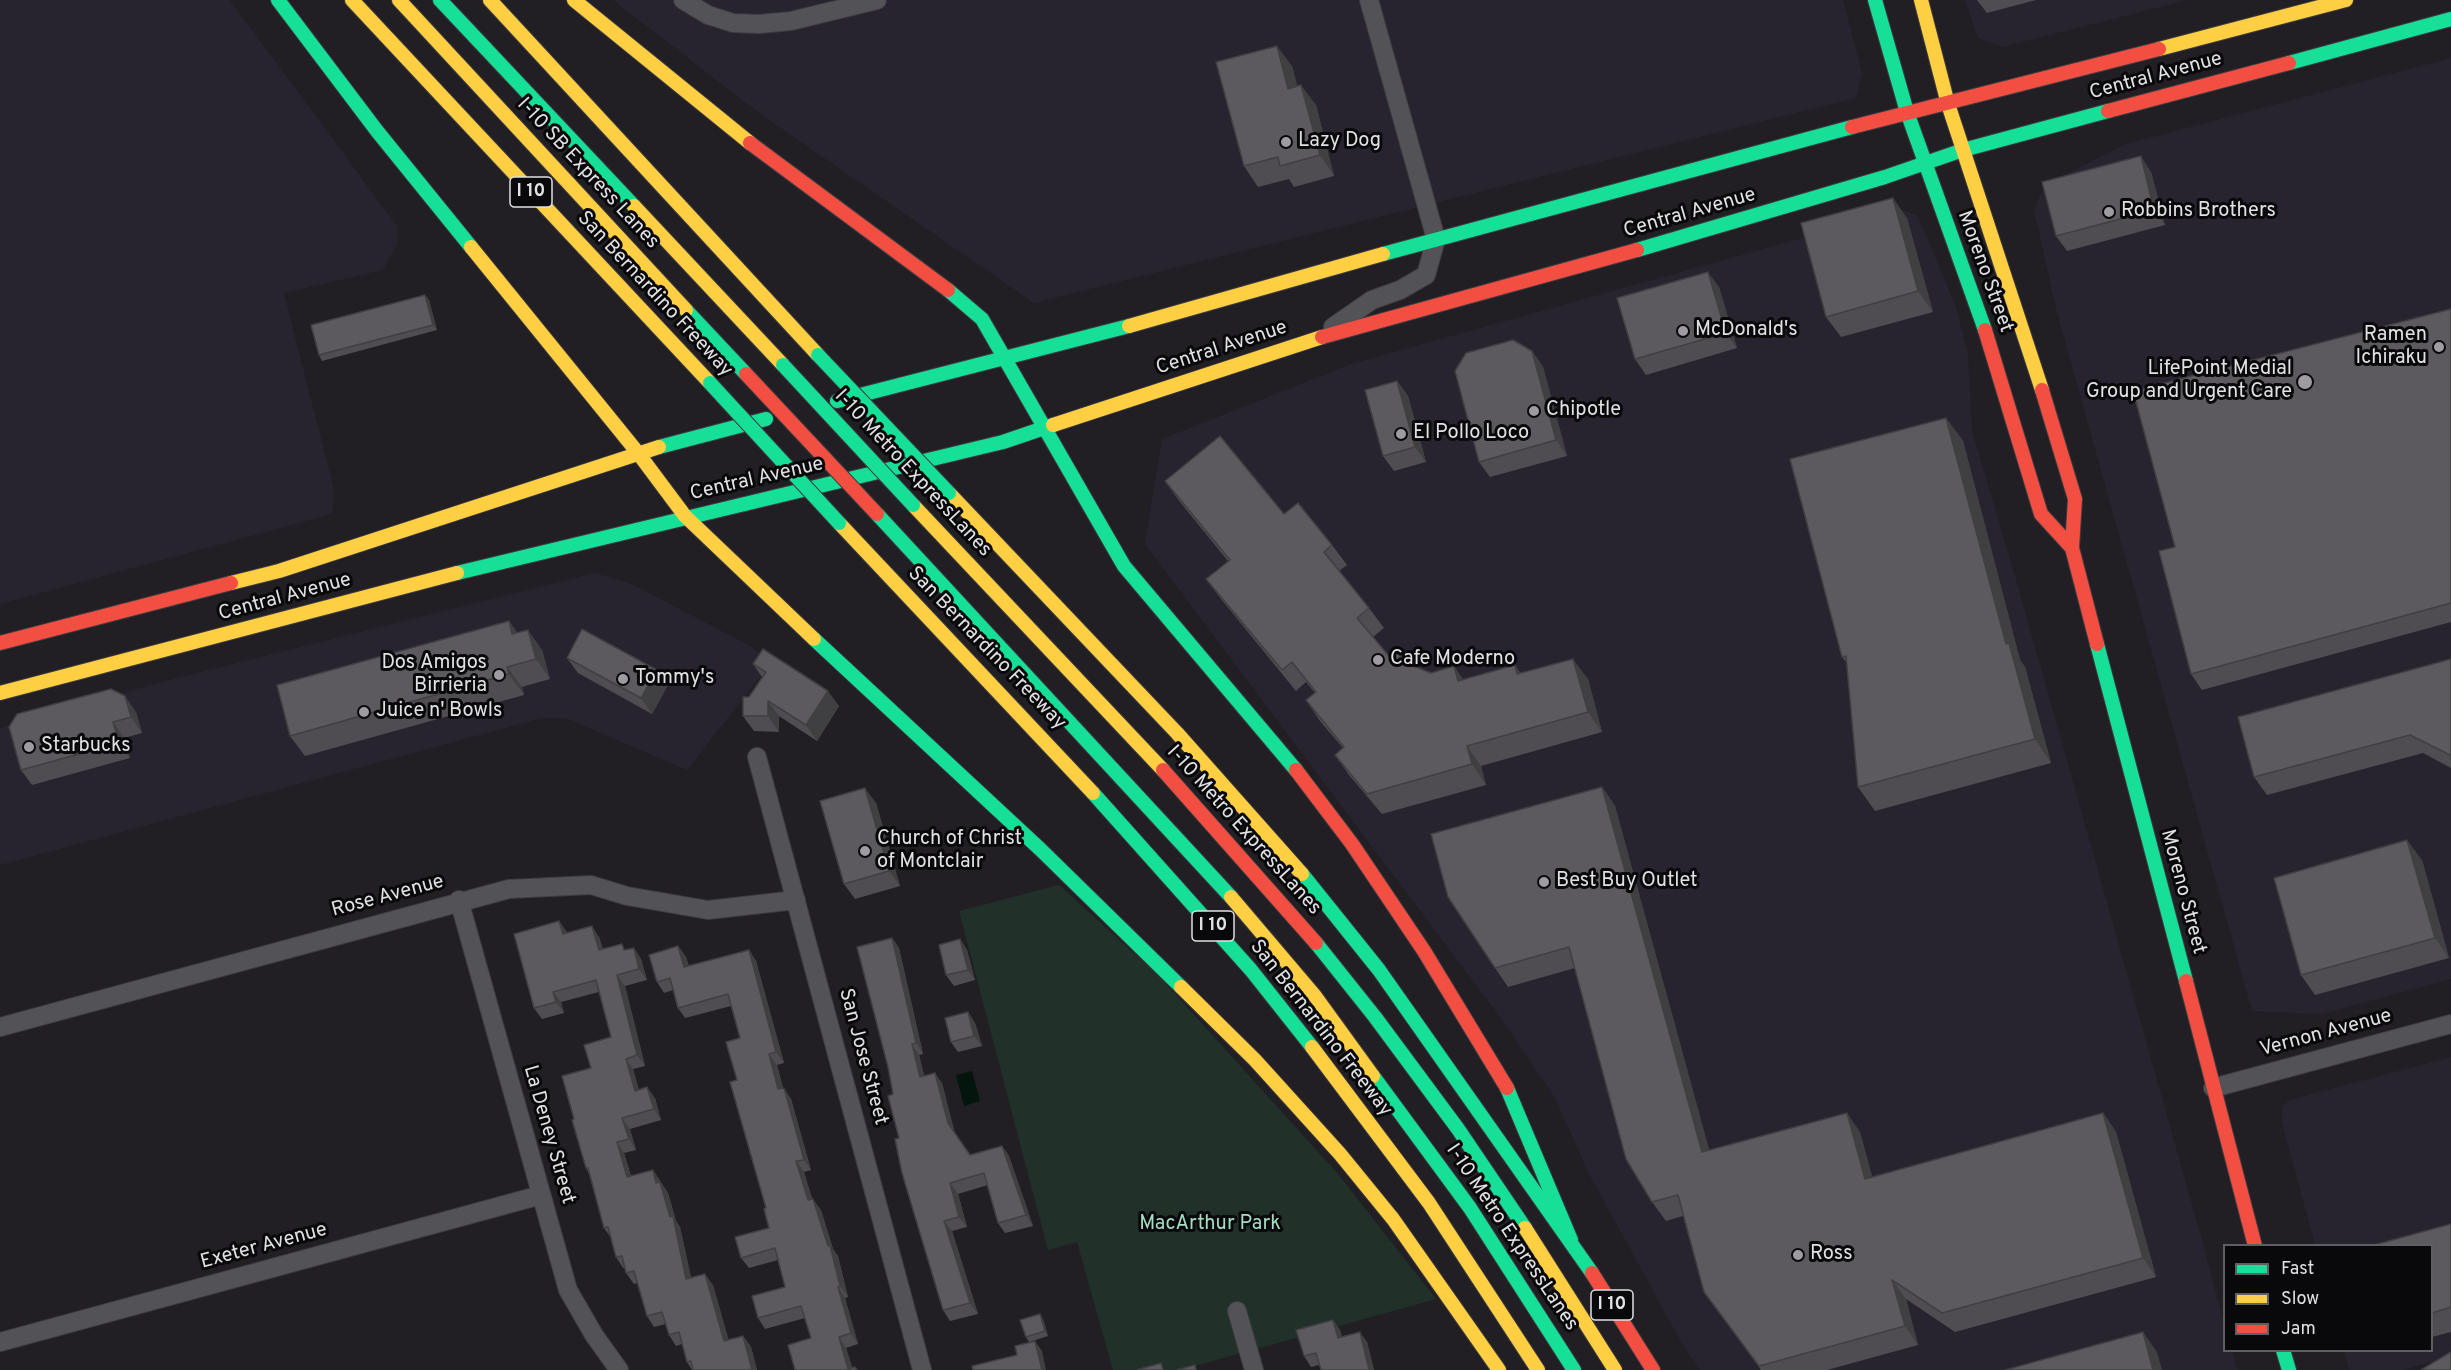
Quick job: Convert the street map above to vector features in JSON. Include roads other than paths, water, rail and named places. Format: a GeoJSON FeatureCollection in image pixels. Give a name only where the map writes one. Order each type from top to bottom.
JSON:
{"type":"FeatureCollection","features":[{"type":"Feature","properties":{"kind":"main road"},"geometry":{"type":"LineString","coordinates":[[278,0],[378,131],[638,453],[685,516],[725,557],[1066,874],[1256,1060],[1340,1154],[1393,1219],[1499,1370]]}},
{"type":"Feature","properties":{"kind":"main road","name":"San Bernardino Freeway"},"geometry":{"type":"LineString","coordinates":[[352,0],[839,523],[1054,750],[1251,970],[1338,1080],[1429,1203],[1538,1370]]}},
{"type":"Feature","properties":{"kind":"main road","name":"I-10 SB Express Lanes"},"geometry":{"type":"LineString","coordinates":[[399,0],[746,374]]}},
{"type":"Feature","properties":{"kind":"main road","name":"I-10 SB Express Lanes"},"geometry":{"type":"LineString","coordinates":[[440,0],[783,365]]}},
{"type":"Feature","properties":{"kind":"main road","name":"I 10"},"geometry":{"type":"LineString","coordinates":[[490,0],[818,355],[1177,733],[1285,853],[1379,970],[1453,1070],[1571,1240],[1653,1370]]}},
{"type":"Feature","properties":{"kind":"main road"},"geometry":{"type":"LineString","coordinates":[[574,0],[755,147],[960,298],[982,320],[1124,566],[1304,780],[1352,844],[1424,951],[1502,1075],[1571,1240]]}},
{"type":"Feature","properties":{"kind":"main road","name":"Moreno Street"},"geometry":{"type":"LineString","coordinates":[[1875,0],[1907,112],[2000,375],[2042,513],[2072,548]]}},
{"type":"Feature","properties":{"kind":"main road","name":"Moreno Street"},"geometry":{"type":"LineString","coordinates":[[1921,0],[1947,104],[2075,499],[2072,548],[2255,1244]]}},
{"type":"Feature","properties":{"kind":"main road","name":"Central Avenue"},"geometry":{"type":"LineString","coordinates":[[0,643],[279,570],[638,453],[1118,329],[1436,239],[1907,112],[1947,104],[2307,5],[2346,0]]}},
{"type":"Feature","properties":{"kind":"main road","name":"Central Avenue"},"geometry":{"type":"LineString","coordinates":[[0,693],[685,516],[1003,442],[1317,339],[1574,269],[1885,177],[1963,150],[2451,19]]}},
{"type":"Feature","properties":{"kind":"main road","name":"I-10 Metro ExpressLanes"},"geometry":{"type":"LineString","coordinates":[[783,365],[1200,809],[1297,920],[1375,1017],[1458,1130],[1536,1244],[1615,1370]]}},
{"type":"Feature","properties":{"kind":"main road","name":"I-10 Metro ExpressLanes"},"geometry":{"type":"LineString","coordinates":[[746,374],[1227,892],[1315,996],[1470,1208],[1574,1370]]}},
{"type":"Feature","properties":{"kind":"main road"},"geometry":{"type":"LineString","coordinates":[[2284,1352],[2289,1370]]}},
{"type":"Feature","properties":{"kind":"street"},"geometry":{"type":"LineString","coordinates":[[683,0],[708,15],[733,23],[759,24],[791,21],[877,0]]}},
{"type":"Feature","properties":{"kind":"street"},"geometry":{"type":"LineString","coordinates":[[1317,339],[1372,300],[1400,290],[1426,275],[1436,239],[1369,0]]}},
{"type":"Feature","properties":{"kind":"street","name":"San Jose Street"},"geometry":{"type":"LineString","coordinates":[[757,757],[922,1370]]}},
{"type":"Feature","properties":{"kind":"street","name":"Rose Avenue"},"geometry":{"type":"LineString","coordinates":[[0,1027],[459,900],[509,889],[554,885],[591,885],[627,896],[708,910],[796,900]]}},
{"type":"Feature","properties":{"kind":"street","name":"La Deney Street"},"geometry":{"type":"LineString","coordinates":[[459,900],[568,1290],[594,1335],[619,1370]]}},
{"type":"Feature","properties":{"kind":"street","name":"Vernon Avenue"},"geometry":{"type":"LineString","coordinates":[[2213,1088],[2451,1024]]}},
{"type":"Feature","properties":{"kind":"street","name":"Exeter Avenue"},"geometry":{"type":"LineString","coordinates":[[0,1342],[541,1195]]}},
{"type":"Feature","properties":{"kind":"street"},"geometry":{"type":"LineString","coordinates":[[1237,1311],[1254,1370]]}},
{"type":"Feature","properties":{"kind":"place","name":"Lazy Dog"},"geometry":{"type":"Point","coordinates":[1286,142]}},
{"type":"Feature","properties":{"kind":"place","name":"Robbins Brothers"},"geometry":{"type":"Point","coordinates":[2109,212]}},
{"type":"Feature","properties":{"kind":"place","name":"McDonald's"},"geometry":{"type":"Point","coordinates":[1683,331]}},
{"type":"Feature","properties":{"kind":"place","name":"Ramen Ichiraku"},"geometry":{"type":"Point","coordinates":[2439,347]}},
{"type":"Feature","properties":{"kind":"place","name":"LifePoint Medial Group and Urgent Care"},"geometry":{"type":"Point","coordinates":[2305,382]}},
{"type":"Feature","properties":{"kind":"place","name":"Chipotle"},"geometry":{"type":"Point","coordinates":[1534,411]}},
{"type":"Feature","properties":{"kind":"place","name":"El Pollo Loco"},"geometry":{"type":"Point","coordinates":[1401,434]}},
{"type":"Feature","properties":{"kind":"place","name":"Cafe Moderno"},"geometry":{"type":"Point","coordinates":[1378,660]}},
{"type":"Feature","properties":{"kind":"place","name":"Dos Amigos Birrieria"},"geometry":{"type":"Point","coordinates":[499,675]}},
{"type":"Feature","properties":{"kind":"place","name":"Tommy's"},"geometry":{"type":"Point","coordinates":[623,679]}},
{"type":"Feature","properties":{"kind":"place","name":"Juice n' Bowls"},"geometry":{"type":"Point","coordinates":[364,712]}},
{"type":"Feature","properties":{"kind":"place","name":"Starbucks"},"geometry":{"type":"Point","coordinates":[29,747]}},
{"type":"Feature","properties":{"kind":"place","name":"Church of Christ of Montclair"},"geometry":{"type":"Point","coordinates":[865,851]}},
{"type":"Feature","properties":{"kind":"place","name":"Best Buy Outlet"},"geometry":{"type":"Point","coordinates":[1544,882]}},
{"type":"Feature","properties":{"kind":"place","name":"Ross"},"geometry":{"type":"Point","coordinates":[1798,1255]}},
{"type":"Feature","properties":{"kind":"park label","name":"MacArthur Park"},"geometry":{"type":"Point","coordinates":[1210,1225]}}]}
